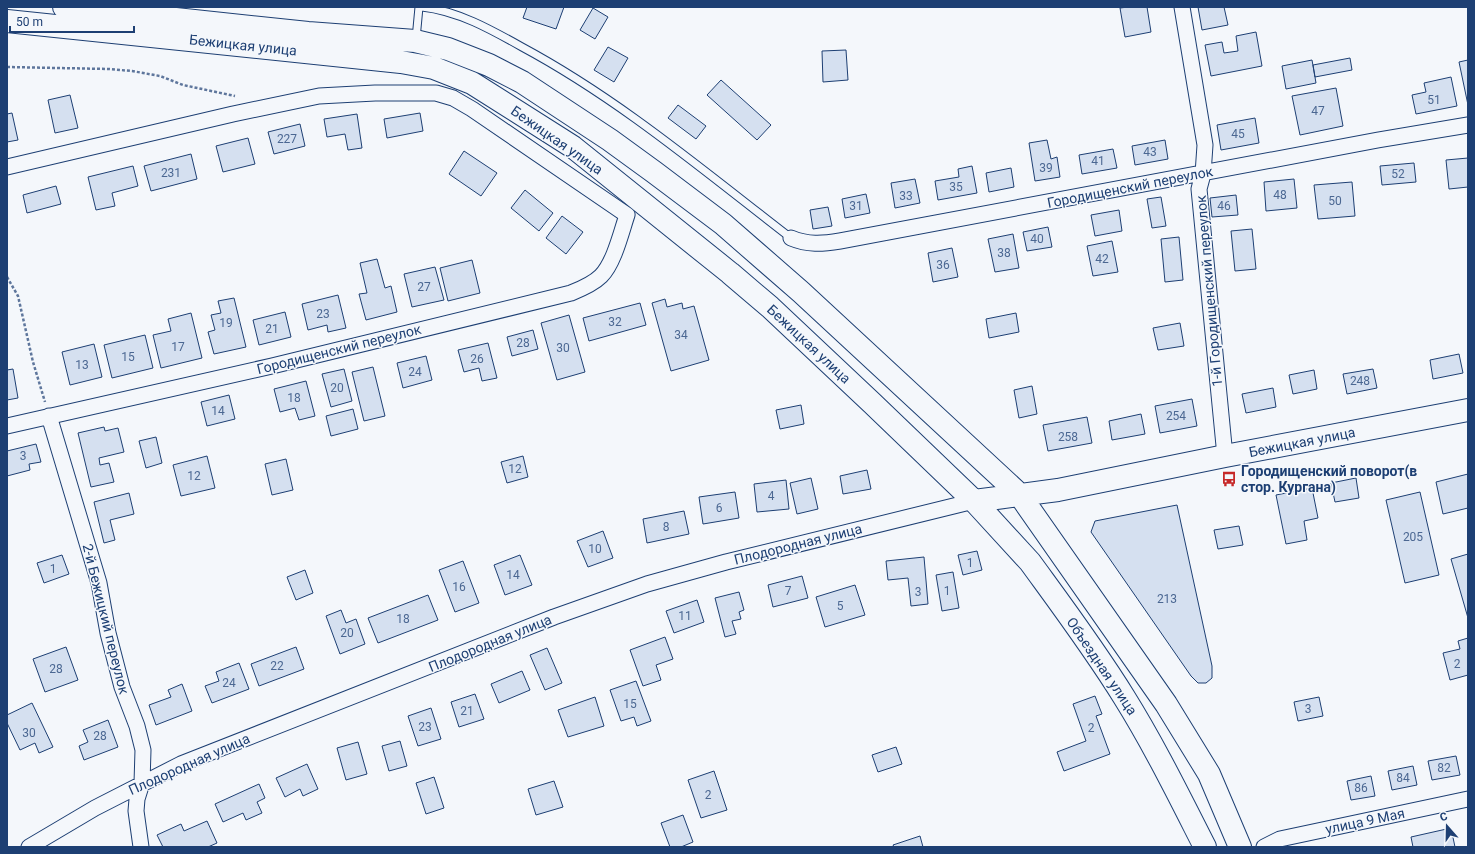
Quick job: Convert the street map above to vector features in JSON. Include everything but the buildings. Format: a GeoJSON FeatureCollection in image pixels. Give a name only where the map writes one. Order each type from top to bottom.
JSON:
{"type":"FeatureCollection","features":[{"type":"Feature","properties":{"kind":"main road","name":"Бежицкая улица"},"geometry":{"type":"LineString","coordinates":[[64,7],[308,33],[415,41],[448,49],[489,65],[522,82],[610,140],[723,224],[801,292],[1019,494]]}},
{"type":"Feature","properties":{"kind":"main road","name":"Бежицкая улица"},"geometry":{"type":"LineString","coordinates":[[7,21],[401,62],[434,68],[472,83],[573,147],[730,273],[787,323],[974,501],[1058,490],[1225,456],[1468,410]]}},
{"type":"Feature","properties":{"kind":"main road"},"geometry":{"type":"LineString","coordinates":[[1019,494],[1166,704],[1209,774],[1240,847]]}},
{"type":"Feature","properties":{"kind":"main road","name":"Объездная улица"},"geometry":{"type":"LineString","coordinates":[[974,501],[1030,562],[1097,655],[1152,745],[1205,847]]}},
{"type":"Feature","properties":{"kind":"street","name":"1-й Городищенский переулок"},"geometry":{"type":"LineString","coordinates":[[1182,7],[1205,145],[1203,174],[1199,189],[1225,456]]}},
{"type":"Feature","properties":{"kind":"street","name":"Городищенский переулок"},"geometry":{"type":"LineString","coordinates":[[7,426],[272,366],[571,293],[586,287],[601,276],[613,256],[627,215],[472,109],[453,98],[436,93],[375,93],[319,96],[258,108]]}},
{"type":"Feature","properties":{"kind":"street"},"geometry":{"type":"LineString","coordinates":[[7,167],[258,108]]}},
{"type":"Feature","properties":{"kind":"street","name":"Городищенский переулок"},"geometry":{"type":"LineString","coordinates":[[791,238],[803,242],[820,244],[840,241],[1378,140],[1468,125]]}},
{"type":"Feature","properties":{"kind":"street","name":"2-й Бежицкий переулок"},"geometry":{"type":"LineString","coordinates":[[48,416],[99,583],[108,633],[122,687],[137,726],[143,750],[142,783],[137,799],[136,811],[141,847]]}},
{"type":"Feature","properties":{"kind":"street","name":"Плодородная улица"},"geometry":{"type":"LineString","coordinates":[[29,847],[95,808],[181,764],[554,617],[647,584],[726,562],[974,501]]}},
{"type":"Feature","properties":{"kind":"street","name":"улица 9 Мая"},"geometry":{"type":"LineString","coordinates":[[1264,847],[1280,839],[1468,799]]}},
{"type":"Feature","properties":{"kind":"lane"},"geometry":{"type":"LineString","coordinates":[[415,41],[420,7],[447,12],[485,26],[595,89],[633,116],[791,238]]}},
{"type":"Feature","properties":{"kind":"path"},"geometry":{"type":"LineString","coordinates":[[7,67],[109,69],[132,71],[160,76],[183,85],[243,98],[258,108]]}},
{"type":"Feature","properties":{"kind":"path"},"geometry":{"type":"LineString","coordinates":[[7,277],[18,296],[33,362],[48,416]]}},
{"type":"Feature","properties":{"kind":"place","name":"Городищенский поворот(в стор. Кургана)"},"geometry":{"type":"Point","coordinates":[1229,479]}}]}
